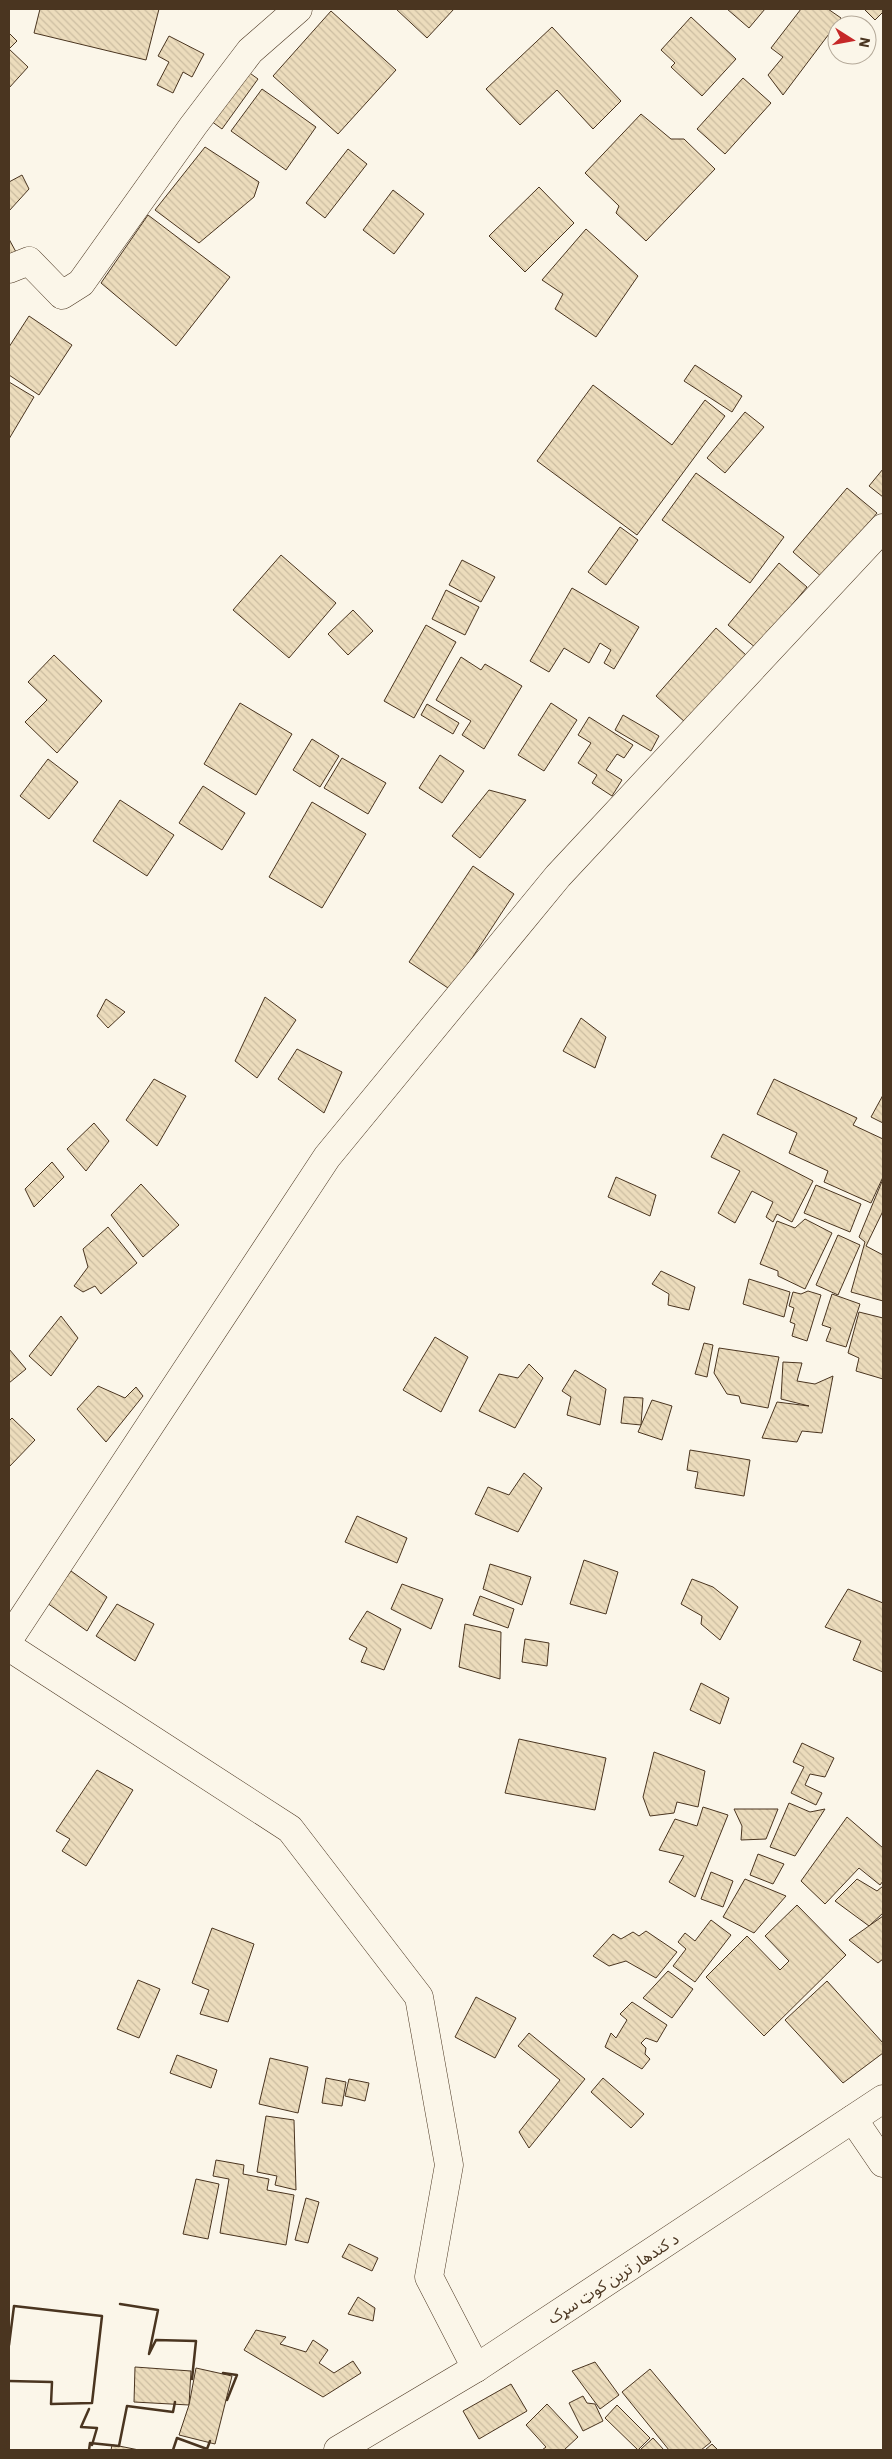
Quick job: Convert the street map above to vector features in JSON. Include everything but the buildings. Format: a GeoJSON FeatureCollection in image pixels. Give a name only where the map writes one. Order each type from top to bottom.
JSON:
{"type":"FeatureCollection","features":[{"type":"Feature","properties":{"kind":"street"},"geometry":{"type":"LineString","coordinates":[[9,269],[29,261],[62,295],[81,283],[192,126],[250,51],[298,9]]}},
{"type":"Feature","properties":{"kind":"street"},"geometry":{"type":"LineString","coordinates":[[9,1639],[327,1157],[558,876],[883,528]]}},
{"type":"Feature","properties":{"kind":"street"},"geometry":{"type":"LineString","coordinates":[[9,1647],[290,1829],[419,1997],[449,2165],[429,2277],[476,2368]]}},
{"type":"Feature","properties":{"kind":"street","name":"د کندهار ترين کوټ سړک"},"geometry":{"type":"LineString","coordinates":[[338,2450],[476,2368],[883,2099]]}},
{"type":"Feature","properties":{"kind":"street"},"geometry":{"type":"LineString","coordinates":[[853,2118],[883,2163]]}},
{"type":"Feature","properties":{"kind":"wall"},"geometry":{"type":"LineString","coordinates":[[120,2304],[158,2310],[149,2354],[156,2340],[196,2341],[192,2379]]}},
{"type":"Feature","properties":{"kind":"wall"},"geometry":{"type":"LineString","coordinates":[[9,2345],[14,2306],[102,2316],[92,2403],[51,2404],[52,2382],[9,2381]]}},
{"type":"Feature","properties":{"kind":"wall"},"geometry":{"type":"LineString","coordinates":[[223,2373],[237,2375],[227,2400]]}},
{"type":"Feature","properties":{"kind":"wall"},"geometry":{"type":"LineString","coordinates":[[89,2450],[90,2443],[119,2446],[127,2406],[173,2412],[175,2402]]}},
{"type":"Feature","properties":{"kind":"wall"},"geometry":{"type":"LineString","coordinates":[[89,2409],[81,2427],[97,2428],[92,2445]]}},
{"type":"Feature","properties":{"kind":"wall"},"geometry":{"type":"LineString","coordinates":[[173,2450],[177,2438],[207,2449],[210,2441]]}}]}
